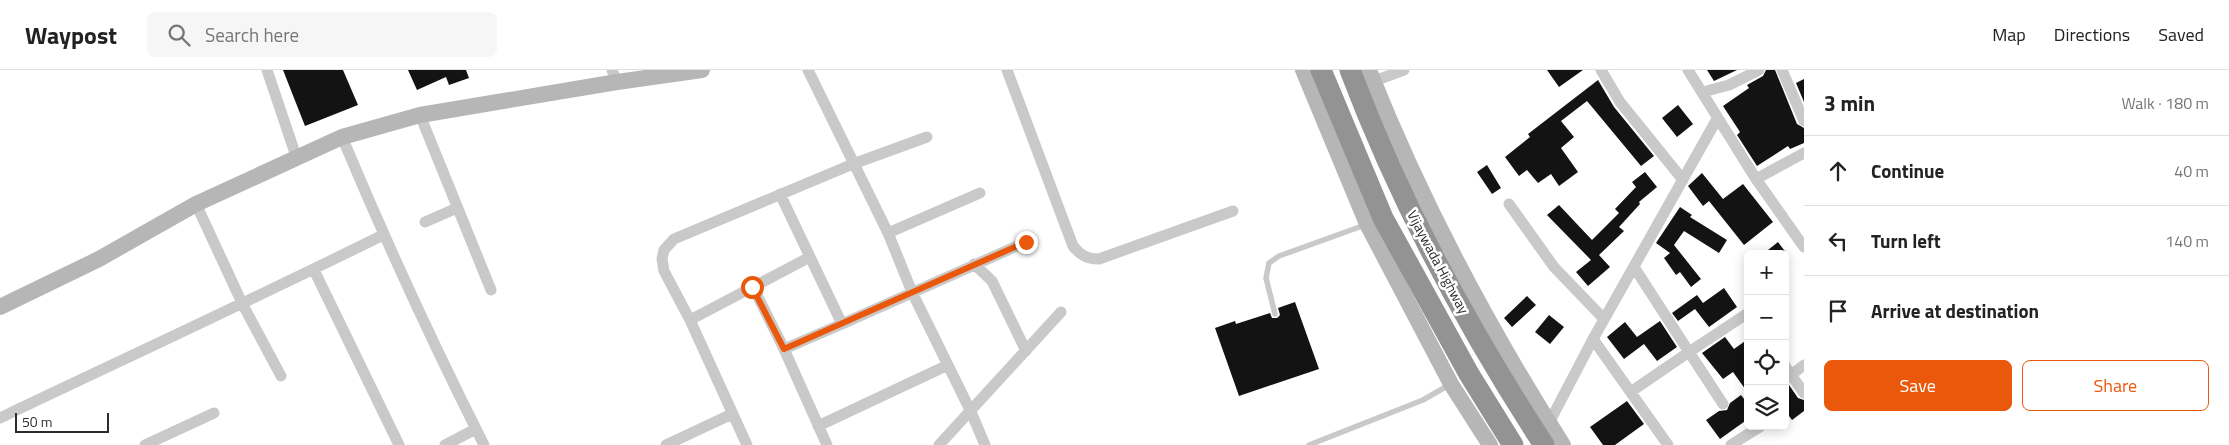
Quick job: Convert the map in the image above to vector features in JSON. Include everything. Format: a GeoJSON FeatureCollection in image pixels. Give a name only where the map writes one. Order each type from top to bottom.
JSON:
{"type":"FeatureCollection","features":[{"type":"Feature","properties":{"kind":"highway","name":"Vijaywada Highway"},"geometry":{"type":"LineString","coordinates":[[1321,70],[1383,218],[1469,374],[1513,445]]}},
{"type":"Feature","properties":{"kind":"highway","name":"Vijaywada Highway"},"geometry":{"type":"LineString","coordinates":[[1350,70],[1407,205],[1492,363],[1544,445]]}},
{"type":"Feature","properties":{"kind":"street"},"geometry":{"type":"LineString","coordinates":[[267,70],[297,159]]}},
{"type":"Feature","properties":{"kind":"street"},"geometry":{"type":"LineString","coordinates":[[0,307],[99,259],[196,204],[342,137],[420,115],[614,76],[697,70]]}},
{"type":"Feature","properties":{"kind":"street"},"geometry":{"type":"LineString","coordinates":[[808,70],[888,233],[912,292],[971,412],[985,445]]}},
{"type":"Feature","properties":{"kind":"street"},"geometry":{"type":"LineString","coordinates":[[1007,70],[1072,246],[1079,254],[1089,259],[1099,260],[1233,211]]}},
{"type":"Feature","properties":{"kind":"street"},"geometry":{"type":"LineString","coordinates":[[1304,70],[1367,224],[1451,384],[1490,445]]}},
{"type":"Feature","properties":{"kind":"street"},"geometry":{"type":"LineString","coordinates":[[1404,70],[1372,76],[1390,122],[1453,253],[1518,374],[1563,445]]}},
{"type":"Feature","properties":{"kind":"street"},"geometry":{"type":"LineString","coordinates":[[1601,70],[1620,102],[1683,180]]}},
{"type":"Feature","properties":{"kind":"street"},"geometry":{"type":"LineString","coordinates":[[1688,70],[1756,179],[1804,247]]}},
{"type":"Feature","properties":{"kind":"street"},"geometry":{"type":"LineString","coordinates":[[1703,92],[1729,85],[1759,70]]}},
{"type":"Feature","properties":{"kind":"street"},"geometry":{"type":"LineString","coordinates":[[1782,70],[1804,121]]}},
{"type":"Feature","properties":{"kind":"street"},"geometry":{"type":"LineString","coordinates":[[420,115],[491,290]]}},
{"type":"Feature","properties":{"kind":"street"},"geometry":{"type":"LineString","coordinates":[[1549,423],[1604,319],[1718,119]]}},
{"type":"Feature","properties":{"kind":"street"},"geometry":{"type":"LineString","coordinates":[[342,137],[383,235],[439,357],[484,445]]}},
{"type":"Feature","properties":{"kind":"street"},"geometry":{"type":"LineString","coordinates":[[747,445],[690,320],[664,271],[662,259],[664,250],[674,239],[853,164],[927,138]]}},
{"type":"Feature","properties":{"kind":"street"},"geometry":{"type":"LineString","coordinates":[[1756,179],[1804,153]]}},
{"type":"Feature","properties":{"kind":"street"},"geometry":{"type":"LineString","coordinates":[[888,233],[980,193]]}},
{"type":"Feature","properties":{"kind":"street"},"geometry":{"type":"LineString","coordinates":[[780,194],[842,324]]}},
{"type":"Feature","properties":{"kind":"street"},"geometry":{"type":"LineString","coordinates":[[196,204],[243,305],[281,376]]}},
{"type":"Feature","properties":{"kind":"street"},"geometry":{"type":"LineString","coordinates":[[1509,204],[1554,267],[1604,319]]}},
{"type":"Feature","properties":{"kind":"street"},"geometry":{"type":"LineString","coordinates":[[425,222],[458,208]]}},
{"type":"Feature","properties":{"kind":"street"},"geometry":{"type":"LineString","coordinates":[[0,418],[157,343],[243,305],[383,235]]}},
{"type":"Feature","properties":{"kind":"street"},"geometry":{"type":"LineString","coordinates":[[784,349],[1026,242]]}},
{"type":"Feature","properties":{"kind":"street"},"geometry":{"type":"LineString","coordinates":[[690,320],[810,256]]}},
{"type":"Feature","properties":{"kind":"street"},"geometry":{"type":"LineString","coordinates":[[974,264],[992,281],[1026,350]]}},
{"type":"Feature","properties":{"kind":"street"},"geometry":{"type":"LineString","coordinates":[[1634,267],[1723,404]]}},
{"type":"Feature","properties":{"kind":"street"},"geometry":{"type":"LineString","coordinates":[[314,270],[399,445]]}},
{"type":"Feature","properties":{"kind":"street"},"geometry":{"type":"LineString","coordinates":[[752,287],[784,349],[827,445]]}},
{"type":"Feature","properties":{"kind":"street"},"geometry":{"type":"LineString","coordinates":[[939,445],[1061,312]]}},
{"type":"Feature","properties":{"kind":"street"},"geometry":{"type":"LineString","coordinates":[[1632,392],[1744,316]]}},
{"type":"Feature","properties":{"kind":"street"},"geometry":{"type":"LineString","coordinates":[[1593,339],[1668,445]]}},
{"type":"Feature","properties":{"kind":"street"},"geometry":{"type":"LineString","coordinates":[[1789,372],[1804,365]]}},
{"type":"Feature","properties":{"kind":"street"},"geometry":{"type":"LineString","coordinates":[[818,426],[948,366]]}},
{"type":"Feature","properties":{"kind":"street"},"geometry":{"type":"LineString","coordinates":[[1789,375],[1804,393]]}},
{"type":"Feature","properties":{"kind":"street"},"geometry":{"type":"LineString","coordinates":[[145,445],[214,413]]}},
{"type":"Feature","properties":{"kind":"street"},"geometry":{"type":"LineString","coordinates":[[666,445],[732,414]]}},
{"type":"Feature","properties":{"kind":"street"},"geometry":{"type":"LineString","coordinates":[[445,445],[476,429]]}},
{"type":"Feature","properties":{"kind":"street"},"geometry":{"type":"LineString","coordinates":[[1731,445],[1755,430]]}},
{"type":"Feature","properties":{"kind":"lane"},"geometry":{"type":"LineString","coordinates":[[1275,314],[1266,278],[1269,263],[1274,258],[1367,224]]}},
{"type":"Feature","properties":{"kind":"lane"},"geometry":{"type":"LineString","coordinates":[[1309,445],[1423,400],[1451,384]]}},
{"type":"Feature","properties":{"kind":"building"},"geometry":{"type":"Polygon","coordinates":[[[283,70],[343,70],[358,105],[305,126],[283,70]]]}},
{"type":"Feature","properties":{"kind":"building"},"geometry":{"type":"Polygon","coordinates":[[[408,70],[466,70],[469,78],[449,85],[446,77],[417,90],[408,70]]]}},
{"type":"Feature","properties":{"kind":"building"},"geometry":{"type":"Polygon","coordinates":[[[1547,70],[1583,70],[1559,87],[1547,70]]]}},
{"type":"Feature","properties":{"kind":"building"},"geometry":{"type":"Polygon","coordinates":[[[1707,70],[1737,70],[1714,81],[1707,70]]]}},
{"type":"Feature","properties":{"kind":"building"},"geometry":{"type":"Polygon","coordinates":[[[1766,70],[1775,70],[1797,124],[1804,128],[1804,143],[1790,149],[1788,146],[1757,166],[1737,135],[1740,132],[1723,106],[1749,88],[1747,85],[1763,76],[1766,70]]]}},
{"type":"Feature","properties":{"kind":"building"},"geometry":{"type":"Polygon","coordinates":[[[1804,79],[1804,102],[1796,83],[1804,79]]]}},
{"type":"Feature","properties":{"kind":"building"},"geometry":{"type":"Polygon","coordinates":[[[1598,80],[1614,107],[1654,156],[1641,166],[1587,101],[1561,121],[1574,137],[1561,148],[1578,172],[1559,186],[1551,174],[1538,183],[1527,170],[1519,176],[1505,157],[1530,137],[1528,134],[1598,80]]]}},
{"type":"Feature","properties":{"kind":"building"},"geometry":{"type":"Polygon","coordinates":[[[1678,105],[1693,124],[1677,137],[1662,118],[1678,105]]]}},
{"type":"Feature","properties":{"kind":"building"},"geometry":{"type":"Polygon","coordinates":[[[1487,165],[1501,188],[1492,194],[1477,172],[1487,165]]]}},
{"type":"Feature","properties":{"kind":"building"},"geometry":{"type":"Polygon","coordinates":[[[1645,172],[1657,187],[1639,202],[1640,204],[1619,227],[1624,231],[1599,255],[1610,267],[1588,286],[1576,272],[1591,260],[1547,215],[1559,205],[1592,240],[1619,213],[1615,209],[1636,187],[1632,182],[1645,172]]]}},
{"type":"Feature","properties":{"kind":"building"},"geometry":{"type":"Polygon","coordinates":[[[1702,173],[1723,199],[1743,184],[1773,222],[1744,245],[1709,201],[1703,206],[1688,186],[1702,173]]]}},
{"type":"Feature","properties":{"kind":"building"},"geometry":{"type":"Polygon","coordinates":[[[1680,207],[1692,215],[1690,217],[1727,240],[1719,253],[1684,231],[1674,245],[1701,279],[1691,287],[1680,272],[1676,275],[1664,258],[1670,253],[1656,243],[1680,207]]]}},
{"type":"Feature","properties":{"kind":"building"},"geometry":{"type":"Polygon","coordinates":[[[1778,242],[1784,250],[1768,250],[1778,242]]]}},
{"type":"Feature","properties":{"kind":"building"},"geometry":{"type":"Polygon","coordinates":[[[1724,288],[1737,307],[1709,327],[1695,309],[1678,321],[1672,313],[1697,295],[1703,303],[1724,288]]]}},
{"type":"Feature","properties":{"kind":"building"},"geometry":{"type":"Polygon","coordinates":[[[1527,296],[1536,305],[1512,327],[1504,318],[1527,296]]]}},
{"type":"Feature","properties":{"kind":"building"},"geometry":{"type":"Polygon","coordinates":[[[1295,302],[1319,369],[1239,396],[1215,328],[1235,321],[1236,324],[1270,313],[1272,318],[1277,318],[1280,315],[1278,308],[1295,302]]]}},
{"type":"Feature","properties":{"kind":"building"},"geometry":{"type":"Polygon","coordinates":[[[1549,315],[1564,327],[1550,344],[1535,332],[1549,315]]]}},
{"type":"Feature","properties":{"kind":"building"},"geometry":{"type":"Polygon","coordinates":[[[1660,321],[1677,347],[1657,361],[1644,344],[1624,359],[1607,337],[1625,322],[1637,337],[1660,321]]]}},
{"type":"Feature","properties":{"kind":"building"},"geometry":{"type":"Polygon","coordinates":[[[1725,337],[1734,349],[1744,342],[1744,387],[1733,372],[1723,379],[1702,353],[1725,337]]]}},
{"type":"Feature","properties":{"kind":"building"},"geometry":{"type":"Polygon","coordinates":[[[1789,385],[1798,398],[1804,400],[1804,411],[1792,420],[1789,416],[1789,385]]]}},
{"type":"Feature","properties":{"kind":"building"},"geometry":{"type":"Polygon","coordinates":[[[1741,395],[1744,399],[1744,422],[1720,439],[1706,420],[1719,411],[1727,410],[1730,403],[1741,395]]]}},
{"type":"Feature","properties":{"kind":"building"},"geometry":{"type":"Polygon","coordinates":[[[1627,401],[1644,424],[1615,445],[1603,445],[1590,427],[1627,401]]]}},
{"type":"Feature","properties":{"kind":"route"},"geometry":{"type":"LineString","coordinates":[[752,287],[784,349],[1026,242]]}}]}
